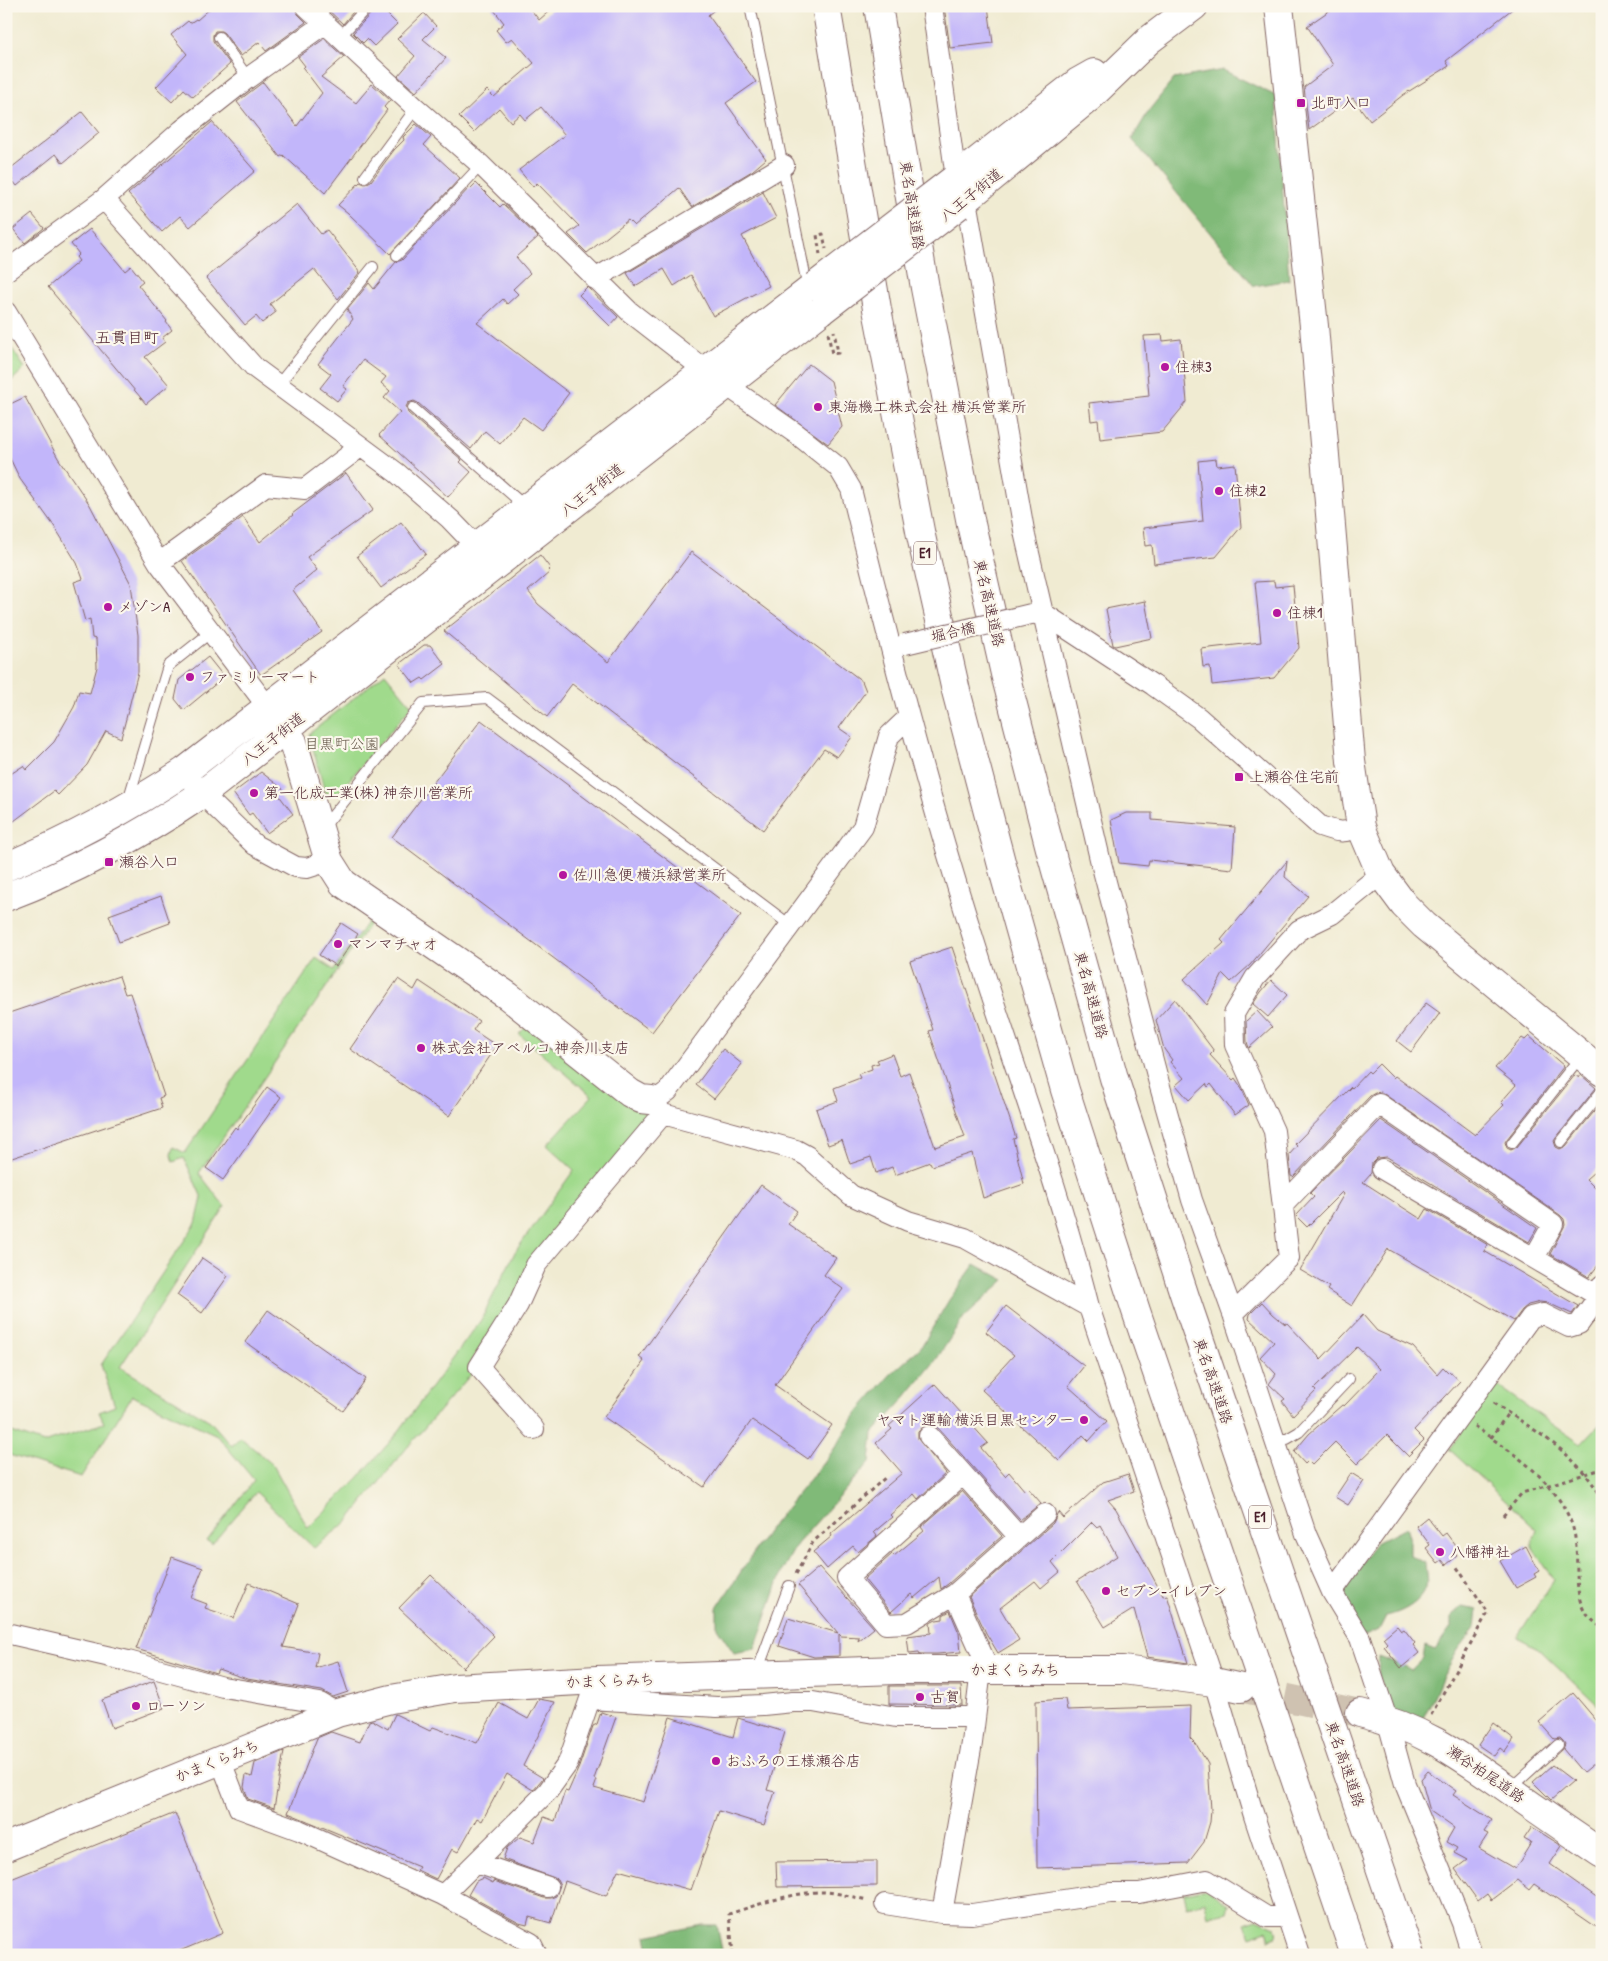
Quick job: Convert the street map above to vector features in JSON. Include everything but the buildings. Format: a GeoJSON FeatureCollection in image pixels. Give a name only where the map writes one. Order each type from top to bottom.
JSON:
{"type":"FeatureCollection","features":[{"type":"Feature","properties":{"kind":"main road","name":"E1"},"geometry":{"type":"LineString","coordinates":[[826,6],[877,309],[921,536],[956,691],[1005,877],[1065,1090],[1136,1311],[1355,1955]]}},
{"type":"Feature","properties":{"kind":"main road","name":"東名高速道路"},"geometry":{"type":"LineString","coordinates":[[878,6],[925,288],[970,524],[1005,674],[1053,860],[1114,1078],[1182,1288],[1410,1955]]}},
{"type":"Feature","properties":{"kind":"main road","name":"八王子街道"},"geometry":{"type":"LineString","coordinates":[[6,867],[83,832],[185,772],[528,508],[716,378],[821,310],[958,191],[1078,82],[1149,40],[1194,6]]}},
{"type":"Feature","properties":{"kind":"main road"},"geometry":{"type":"LineString","coordinates":[[1279,6],[1314,326],[1351,761],[1361,828],[1381,874],[1404,905],[1424,924],[1592,1064]]}},
{"type":"Feature","properties":{"kind":"main road","name":"八王子街道"},"geometry":{"type":"LineString","coordinates":[[6,897],[94,858],[202,794],[284,730],[716,378]]}},
{"type":"Feature","properties":{"kind":"main road"},"geometry":{"type":"LineString","coordinates":[[284,730],[293,742],[329,861],[342,883],[508,996],[630,1093],[657,1107]]}},
{"type":"Feature","properties":{"kind":"main road","name":"かまくらみち"},"geometry":{"type":"LineString","coordinates":[[6,1847],[337,1713],[391,1699],[455,1688],[593,1690],[756,1675],[897,1670],[1123,1670],[1214,1682],[1241,1688]]}},
{"type":"Feature","properties":{"kind":"main road","name":"瀬谷柏尾道路"},"geometry":{"type":"LineString","coordinates":[[1360,1713],[1387,1719],[1421,1733],[1452,1750],[1602,1854]]}},
{"type":"Feature","properties":{"kind":"street"},"geometry":{"type":"LineString","coordinates":[[306,6],[416,108],[481,165],[630,312],[716,378],[798,435],[838,467],[850,489],[897,645],[909,717],[970,929],[1045,1154],[1075,1251],[1089,1307],[1214,1682],[1254,1816],[1300,1955]]}},
{"type":"Feature","properties":{"kind":"street"},"geometry":{"type":"LineString","coordinates":[[932,6],[958,191],[1024,536],[1037,614],[1159,1083],[1192,1200],[1233,1314],[1306,1534],[1332,1592],[1360,1638],[1387,1719],[1405,1784],[1462,1923],[1472,1955]]}},
{"type":"Feature","properties":{"kind":"street"},"geometry":{"type":"LineString","coordinates":[[6,271],[104,199],[182,130],[248,78],[324,24]]}},
{"type":"Feature","properties":{"kind":"street"},"geometry":{"type":"LineString","coordinates":[[595,279],[784,165]]}},
{"type":"Feature","properties":{"kind":"street"},"geometry":{"type":"LineString","coordinates":[[104,199],[255,368],[397,473],[477,547]]}},
{"type":"Feature","properties":{"kind":"street"},"geometry":{"type":"LineString","coordinates":[[6,312],[159,563],[284,730]]}},
{"type":"Feature","properties":{"kind":"street"},"geometry":{"type":"LineString","coordinates":[[159,563],[266,485],[305,489],[360,446]]}},
{"type":"Feature","properties":{"kind":"street"},"geometry":{"type":"LineString","coordinates":[[1037,614],[1153,685],[1199,718],[1320,826],[1337,832],[1361,828]]}},
{"type":"Feature","properties":{"kind":"street","name":"堀合橋"},"geometry":{"type":"LineString","coordinates":[[897,645],[1037,614]]}},
{"type":"Feature","properties":{"kind":"street"},"geometry":{"type":"LineString","coordinates":[[534,1428],[478,1367],[518,1305],[536,1265],[657,1107],[660,1097],[668,1090],[862,827],[889,736],[909,717]]}},
{"type":"Feature","properties":{"kind":"street"},"geometry":{"type":"LineString","coordinates":[[185,772],[202,794],[255,845],[296,867],[307,868],[329,861]]}},
{"type":"Feature","properties":{"kind":"street"},"geometry":{"type":"LineString","coordinates":[[1233,1314],[1289,1258],[1274,1131],[1235,1045],[1234,1014],[1255,978],[1299,930],[1332,914],[1381,874]]}},
{"type":"Feature","properties":{"kind":"street"},"geometry":{"type":"LineString","coordinates":[[1283,1205],[1379,1104],[1553,1224],[1534,1258]]}},
{"type":"Feature","properties":{"kind":"street"},"geometry":{"type":"LineString","coordinates":[[657,1107],[796,1150],[807,1156],[851,1195],[908,1221],[965,1238],[1089,1307]]}},
{"type":"Feature","properties":{"kind":"street"},"geometry":{"type":"LineString","coordinates":[[1332,1592],[1478,1393],[1531,1317],[1543,1314],[1570,1327],[1578,1324],[1594,1303],[1598,1290],[1534,1258],[1382,1169]]}},
{"type":"Feature","properties":{"kind":"street"},"geometry":{"type":"LineString","coordinates":[[929,1436],[1019,1537]]}},
{"type":"Feature","properties":{"kind":"street"},"geometry":{"type":"LineString","coordinates":[[963,1474],[847,1578],[886,1624],[907,1623],[955,1594],[1045,1514]]}},
{"type":"Feature","properties":{"kind":"street"},"geometry":{"type":"LineString","coordinates":[[942,1913],[975,1717],[985,1670],[955,1594]]}},
{"type":"Feature","properties":{"kind":"street"},"geometry":{"type":"LineString","coordinates":[[6,1633],[128,1660],[223,1687],[320,1703],[337,1713]]}},
{"type":"Feature","properties":{"kind":"street"},"geometry":{"type":"LineString","coordinates":[[444,1896],[548,1791],[568,1763],[593,1690],[717,1707],[813,1702],[896,1716],[975,1717]]}},
{"type":"Feature","properties":{"kind":"street"},"geometry":{"type":"LineString","coordinates":[[220,1759],[239,1808],[299,1830],[444,1896],[531,1944],[537,1955]]}},
{"type":"Feature","properties":{"kind":"street"},"geometry":{"type":"LineString","coordinates":[[478,1863],[548,1887]]}},
{"type":"Feature","properties":{"kind":"street"},"geometry":{"type":"LineString","coordinates":[[885,1904],[942,1913],[972,1914],[1110,1893],[1139,1893],[1207,1880],[1268,1917],[1288,1918]]}},
{"type":"Feature","properties":{"kind":"lane"},"geometry":{"type":"LineString","coordinates":[[339,38],[368,6]]}},
{"type":"Feature","properties":{"kind":"lane"},"geometry":{"type":"LineString","coordinates":[[750,6],[784,165],[821,310]]}},
{"type":"Feature","properties":{"kind":"lane"},"geometry":{"type":"LineString","coordinates":[[219,37],[248,78]]}},
{"type":"Feature","properties":{"kind":"lane"},"geometry":{"type":"LineString","coordinates":[[365,177],[416,108]]}},
{"type":"Feature","properties":{"kind":"lane"},"geometry":{"type":"LineString","coordinates":[[397,255],[481,165]]}},
{"type":"Feature","properties":{"kind":"lane"},"geometry":{"type":"LineString","coordinates":[[278,386],[373,266]]}},
{"type":"Feature","properties":{"kind":"lane"},"geometry":{"type":"LineString","coordinates":[[413,408],[528,508]]}},
{"type":"Feature","properties":{"kind":"lane"},"geometry":{"type":"LineString","coordinates":[[125,809],[168,666],[211,632]]}},
{"type":"Feature","properties":{"kind":"lane"},"geometry":{"type":"LineString","coordinates":[[320,832],[423,704],[487,698],[790,925]]}},
{"type":"Feature","properties":{"kind":"lane"},"geometry":{"type":"LineString","coordinates":[[1512,1144],[1592,1064]]}},
{"type":"Feature","properties":{"kind":"lane"},"geometry":{"type":"LineString","coordinates":[[1561,1142],[1602,1091]]}},
{"type":"Feature","properties":{"kind":"lane"},"geometry":{"type":"LineString","coordinates":[[1275,1439],[1287,1439],[1299,1432],[1349,1379]]}},
{"type":"Feature","properties":{"kind":"lane"},"geometry":{"type":"LineString","coordinates":[[756,1675],[789,1586]]}},
{"type":"Feature","properties":{"kind":"lane"},"geometry":{"type":"LineString","coordinates":[[1510,1790],[1558,1745]]}},
{"type":"Feature","properties":{"kind":"path"},"geometry":{"type":"LineString","coordinates":[[821,257],[817,235],[823,234],[826,252]]}},
{"type":"Feature","properties":{"kind":"path"},"geometry":{"type":"LineString","coordinates":[[821,310],[838,353],[832,354],[821,310]]}},
{"type":"Feature","properties":{"kind":"path"},"geometry":{"type":"LineString","coordinates":[[1478,1393],[1558,1446],[1585,1474],[1602,1498]]}},
{"type":"Feature","properties":{"kind":"path"},"geometry":{"type":"LineString","coordinates":[[1491,1438],[1508,1413]]}},
{"type":"Feature","properties":{"kind":"path"},"geometry":{"type":"LineString","coordinates":[[1460,1416],[1518,1457],[1547,1484],[1565,1509],[1576,1540],[1580,1601],[1585,1612],[1602,1628]]}},
{"type":"Feature","properties":{"kind":"path"},"geometry":{"type":"LineString","coordinates":[[1502,1516],[1522,1493],[1602,1469]]}},
{"type":"Feature","properties":{"kind":"path"},"geometry":{"type":"LineString","coordinates":[[789,1586],[813,1542],[886,1476]]}},
{"type":"Feature","properties":{"kind":"path"},"geometry":{"type":"LineString","coordinates":[[1421,1733],[1443,1697],[1488,1612],[1456,1566]]}},
{"type":"Feature","properties":{"kind":"path"},"geometry":{"type":"LineString","coordinates":[[733,1955],[729,1914],[762,1903],[816,1892],[834,1893],[885,1904]]}},
{"type":"Feature","properties":{"kind":"green space"},"geometry":{"type":"Polygon","coordinates":[[[1223,70],[1276,96],[1289,280],[1254,286],[1132,139],[1150,109],[1174,79],[1223,70]]]}},
{"type":"Feature","properties":{"kind":"green space"},"geometry":{"type":"Polygon","coordinates":[[[6,340],[25,368],[6,386],[6,340]]]}},
{"type":"Feature","properties":{"kind":"green space","name":"目黒町公園"},"geometry":{"type":"Polygon","coordinates":[[[385,673],[412,706],[339,792],[327,793],[325,792],[309,734],[385,673]]]}},
{"type":"Feature","properties":{"kind":"green space"},"geometry":{"type":"Polygon","coordinates":[[[370,918],[373,919],[199,1173],[225,1207],[120,1367],[210,1421],[232,1446],[240,1437],[273,1465],[308,1528],[359,1477],[396,1435],[481,1320],[515,1252],[574,1170],[547,1145],[592,1096],[519,1034],[530,1023],[618,1097],[651,1116],[510,1302],[468,1366],[473,1372],[406,1449],[347,1522],[314,1548],[256,1492],[212,1544],[207,1541],[254,1480],[217,1435],[132,1396],[81,1477],[6,1454],[6,1430],[44,1443],[104,1423],[99,1412],[115,1406],[101,1365],[196,1223],[202,1198],[184,1158],[173,1162],[171,1155],[173,1147],[185,1153],[316,958],[334,970],[370,918]]]}},
{"type":"Feature","properties":{"kind":"green space"},"geometry":{"type":"Polygon","coordinates":[[[975,1264],[1005,1280],[964,1317],[936,1360],[873,1433],[870,1462],[797,1544],[782,1571],[755,1649],[734,1653],[717,1628],[717,1608],[767,1532],[832,1452],[857,1413],[890,1375],[921,1347],[949,1300],[975,1264]]]}},
{"type":"Feature","properties":{"kind":"green space"},"geometry":{"type":"Polygon","coordinates":[[[1496,1385],[1581,1444],[1602,1422],[1602,1709],[1538,1648],[1517,1637],[1554,1580],[1531,1546],[1537,1530],[1449,1449],[1496,1385]]]}},
{"type":"Feature","properties":{"kind":"green space"},"geometry":{"type":"Polygon","coordinates":[[[1406,1527],[1410,1541],[1410,1555],[1425,1563],[1426,1587],[1420,1598],[1410,1606],[1386,1616],[1379,1630],[1353,1642],[1341,1589],[1377,1542],[1406,1527]]]}},
{"type":"Feature","properties":{"kind":"green space"},"geometry":{"type":"Polygon","coordinates":[[[1462,1607],[1478,1610],[1476,1627],[1458,1650],[1422,1720],[1395,1714],[1378,1677],[1379,1657],[1411,1670],[1423,1658],[1425,1646],[1435,1650],[1451,1628],[1451,1617],[1462,1607]]]}},
{"type":"Feature","properties":{"kind":"green space"},"geometry":{"type":"Polygon","coordinates":[[[1207,1889],[1229,1904],[1227,1912],[1208,1916],[1205,1902],[1187,1907],[1184,1893],[1207,1889]]]}},
{"type":"Feature","properties":{"kind":"green space"},"geometry":{"type":"Polygon","coordinates":[[[1257,1919],[1275,1927],[1277,1937],[1270,1939],[1267,1930],[1250,1936],[1245,1923],[1257,1919]]]}},
{"type":"Feature","properties":{"kind":"green space"},"geometry":{"type":"Polygon","coordinates":[[[702,1925],[717,1925],[723,1955],[650,1955],[646,1936],[702,1925]]]}},
{"type":"Feature","properties":{"kind":"tunnel"},"geometry":{"type":"LineString","coordinates":[[1244,1689],[1360,1713]]}},
{"type":"Feature","properties":{"kind":"place","name":"北町入口"},"geometry":{"type":"Point","coordinates":[1301,103]}},
{"type":"Feature","properties":{"kind":"place","name":"住棟3"},"geometry":{"type":"Point","coordinates":[1165,367]}},
{"type":"Feature","properties":{"kind":"place","name":"東海機工株式会社 横浜営業所"},"geometry":{"type":"Point","coordinates":[818,407]}},
{"type":"Feature","properties":{"kind":"place","name":"住棟2"},"geometry":{"type":"Point","coordinates":[1219,491]}},
{"type":"Feature","properties":{"kind":"place","name":"メゾンA"},"geometry":{"type":"Point","coordinates":[108,607]}},
{"type":"Feature","properties":{"kind":"place","name":"住棟1"},"geometry":{"type":"Point","coordinates":[1277,613]}},
{"type":"Feature","properties":{"kind":"place","name":"ファミリーマート"},"geometry":{"type":"Point","coordinates":[190,677]}},
{"type":"Feature","properties":{"kind":"place","name":"上瀬谷住宅前"},"geometry":{"type":"Point","coordinates":[1239,777]}},
{"type":"Feature","properties":{"kind":"place","name":"第一化成工業(株) 神奈川営業所"},"geometry":{"type":"Point","coordinates":[254,793]}},
{"type":"Feature","properties":{"kind":"place","name":"瀬谷入口"},"geometry":{"type":"Point","coordinates":[109,862]}},
{"type":"Feature","properties":{"kind":"place","name":"佐川急便 横浜緑営業所"},"geometry":{"type":"Point","coordinates":[563,875]}},
{"type":"Feature","properties":{"kind":"place","name":"マンマチャオ"},"geometry":{"type":"Point","coordinates":[338,944]}},
{"type":"Feature","properties":{"kind":"place","name":"株式会社アベルコ 神奈川支店"},"geometry":{"type":"Point","coordinates":[421,1048]}},
{"type":"Feature","properties":{"kind":"place","name":"ヤマト運輸 横浜目黒センター"},"geometry":{"type":"Point","coordinates":[1084,1420]}},
{"type":"Feature","properties":{"kind":"place","name":"八幡神社"},"geometry":{"type":"Point","coordinates":[1440,1552]}},
{"type":"Feature","properties":{"kind":"place","name":"セブン-イレブン"},"geometry":{"type":"Point","coordinates":[1106,1591]}},
{"type":"Feature","properties":{"kind":"place","name":"古賀"},"geometry":{"type":"Point","coordinates":[920,1697]}},
{"type":"Feature","properties":{"kind":"place","name":"ローソン"},"geometry":{"type":"Point","coordinates":[136,1706]}},
{"type":"Feature","properties":{"kind":"place","name":"おふろの王様瀬谷店"},"geometry":{"type":"Point","coordinates":[716,1761]}},
{"type":"Feature","properties":{"kind":"district","name":"五貫目町"},"geometry":{"type":"Point","coordinates":[127,337]}}]}
